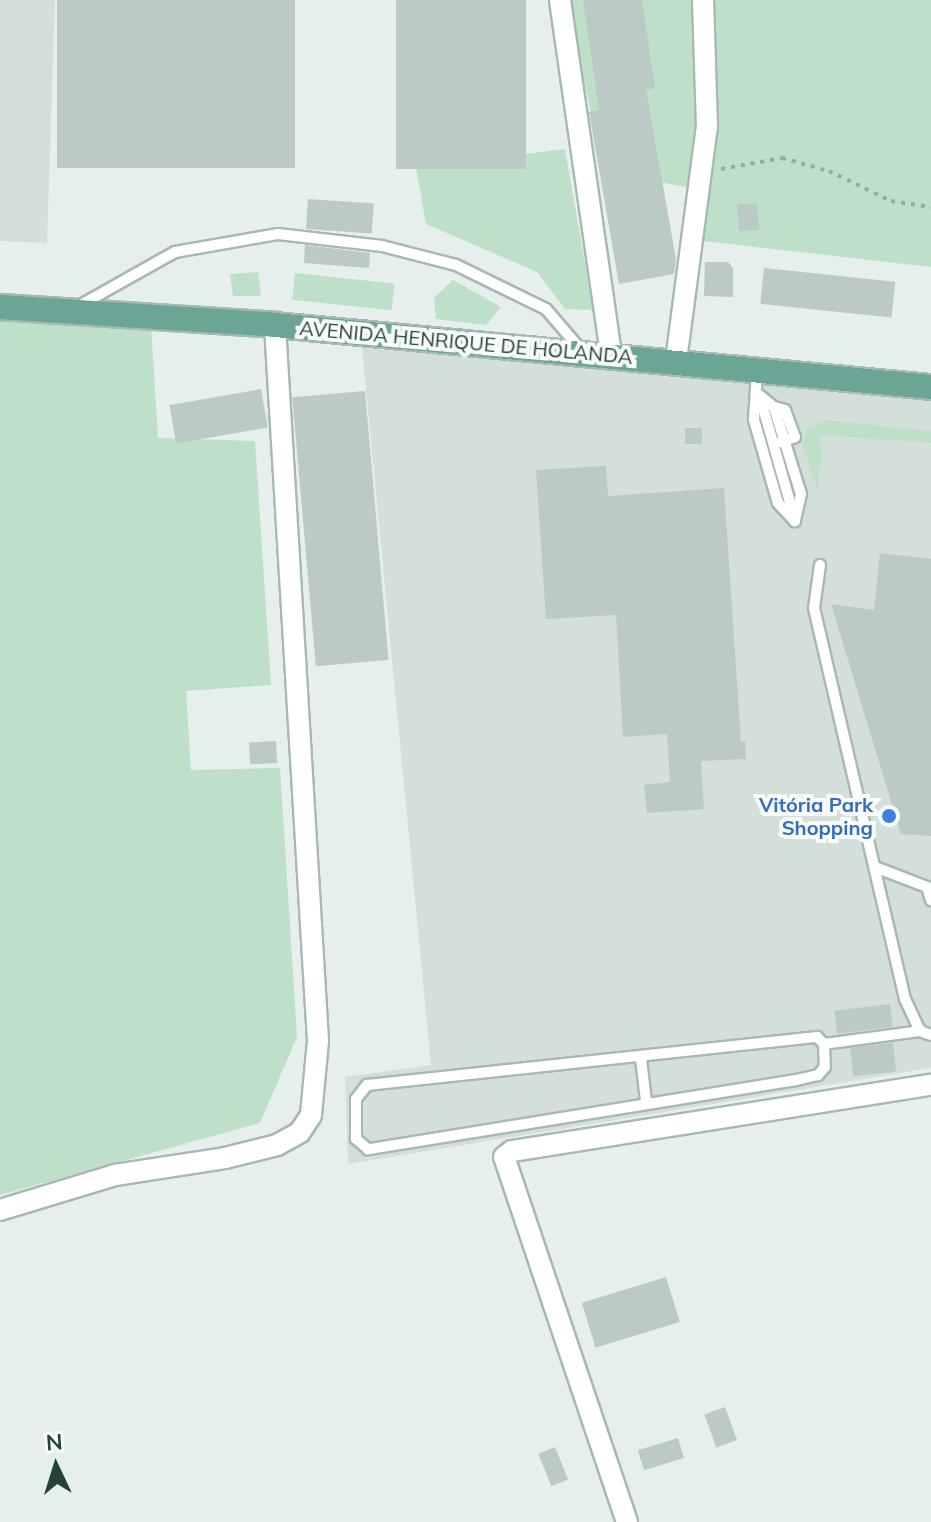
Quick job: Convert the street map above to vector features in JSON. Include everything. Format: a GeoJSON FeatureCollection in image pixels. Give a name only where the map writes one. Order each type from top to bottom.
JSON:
{"type":"FeatureCollection","features":[{"type":"Feature","properties":{"kind":"main road","name":"AVENIDA HENRIQUE DE HOLANDA"},"geometry":{"type":"LineString","coordinates":[[0,307],[275,325],[582,351],[931,387]]}},
{"type":"Feature","properties":{"kind":"street"},"geometry":{"type":"LineString","coordinates":[[560,0],[611,354]]}},
{"type":"Feature","properties":{"kind":"street"},"geometry":{"type":"LineString","coordinates":[[676,361],[703,166],[703,0]]}},
{"type":"Feature","properties":{"kind":"street"},"geometry":{"type":"LineString","coordinates":[[0,1210],[115,1175],[277,1145],[300,1132],[311,1115],[318,1041],[275,325]]}},
{"type":"Feature","properties":{"kind":"street"},"geometry":{"type":"LineString","coordinates":[[627,1522],[504,1157],[512,1151],[931,1085]]}},
{"type":"Feature","properties":{"kind":"lane"},"geometry":{"type":"LineString","coordinates":[[68,312],[175,252],[278,234],[382,246],[456,265],[546,309],[582,351]]}},
{"type":"Feature","properties":{"kind":"lane"},"geometry":{"type":"LineString","coordinates":[[757,369],[759,395],[754,420],[761,448],[778,503],[795,521],[774,407],[759,395]]}},
{"type":"Feature","properties":{"kind":"lane"},"geometry":{"type":"LineString","coordinates":[[759,395],[779,443]]}},
{"type":"Feature","properties":{"kind":"lane"},"geometry":{"type":"LineString","coordinates":[[761,448],[779,443]]}},
{"type":"Feature","properties":{"kind":"lane"},"geometry":{"type":"LineString","coordinates":[[820,565],[814,608],[905,999],[920,1031]]}},
{"type":"Feature","properties":{"kind":"lane"},"geometry":{"type":"LineString","coordinates":[[875,867],[929,887],[931,900]]}},
{"type":"Feature","properties":{"kind":"lane"},"geometry":{"type":"LineString","coordinates":[[824,1044],[920,1031],[931,1035]]}},
{"type":"Feature","properties":{"kind":"lane"},"geometry":{"type":"LineString","coordinates":[[817,1037],[824,1044],[825,1067],[818,1075],[368,1149],[356,1139],[356,1099],[367,1085],[641,1059],[803,1038],[817,1037]]}},
{"type":"Feature","properties":{"kind":"lane"},"geometry":{"type":"LineString","coordinates":[[641,1059],[646,1101]]}},
{"type":"Feature","properties":{"kind":"path"},"geometry":{"type":"LineString","coordinates":[[703,166],[735,170],[782,158],[829,171],[891,201],[931,207]]}},
{"type":"Feature","properties":{"kind":"shaded area"},"geometry":{"type":"Polygon","coordinates":[[[0,0],[55,0],[47,243],[0,241],[0,0]]]}},
{"type":"Feature","properties":{"kind":"shaded area"},"geometry":{"type":"Polygon","coordinates":[[[362,348],[931,395],[931,1068],[348,1164],[345,1077],[431,1065],[362,348]]]}},
{"type":"Feature","properties":{"kind":"green space"},"geometry":{"type":"Polygon","coordinates":[[[566,0],[931,0],[931,267],[695,240],[700,190],[604,171],[566,0]]]}},
{"type":"Feature","properties":{"kind":"green space"},"geometry":{"type":"Polygon","coordinates":[[[565,149],[593,310],[565,309],[537,272],[426,224],[416,168],[565,149]]]}},
{"type":"Feature","properties":{"kind":"green space"},"geometry":{"type":"Polygon","coordinates":[[[258,272],[261,296],[233,296],[230,274],[258,272]]]}},
{"type":"Feature","properties":{"kind":"green space"},"geometry":{"type":"Polygon","coordinates":[[[295,273],[394,283],[392,310],[292,300],[295,273]]]}},
{"type":"Feature","properties":{"kind":"green space"},"geometry":{"type":"Polygon","coordinates":[[[453,280],[501,307],[486,325],[436,319],[434,298],[453,280]]]}},
{"type":"Feature","properties":{"kind":"green space"},"geometry":{"type":"Polygon","coordinates":[[[0,320],[151,326],[158,438],[255,441],[271,685],[186,691],[191,770],[280,768],[297,1037],[260,1123],[0,1195],[0,320]]]}},
{"type":"Feature","properties":{"kind":"green space"},"geometry":{"type":"Polygon","coordinates":[[[825,420],[931,431],[931,443],[818,435],[822,448],[818,491],[802,445],[807,428],[825,420]]]}},
{"type":"Feature","properties":{"kind":"building"},"geometry":{"type":"Polygon","coordinates":[[[57,0],[295,0],[295,168],[57,168],[57,0]]]}},
{"type":"Feature","properties":{"kind":"building"},"geometry":{"type":"Polygon","coordinates":[[[396,0],[526,0],[526,169],[396,169],[396,0]]]}},
{"type":"Feature","properties":{"kind":"building"},"geometry":{"type":"Polygon","coordinates":[[[583,0],[642,0],[655,88],[646,90],[676,259],[674,274],[619,284],[589,112],[599,110],[583,0]]]}},
{"type":"Feature","properties":{"kind":"building"},"geometry":{"type":"Polygon","coordinates":[[[308,199],[374,204],[372,234],[306,229],[308,199]]]}},
{"type":"Feature","properties":{"kind":"building"},"geometry":{"type":"Polygon","coordinates":[[[757,203],[759,230],[739,231],[737,204],[757,203]]]}},
{"type":"Feature","properties":{"kind":"building"},"geometry":{"type":"Polygon","coordinates":[[[305,245],[370,253],[369,268],[304,263],[305,245]]]}},
{"type":"Feature","properties":{"kind":"building"},"geometry":{"type":"Polygon","coordinates":[[[705,262],[728,262],[733,268],[733,297],[704,296],[705,262]]]}},
{"type":"Feature","properties":{"kind":"building"},"geometry":{"type":"Polygon","coordinates":[[[764,268],[895,282],[892,318],[760,304],[764,268]]]}},
{"type":"Feature","properties":{"kind":"building"},"geometry":{"type":"Polygon","coordinates":[[[261,389],[268,427],[176,444],[169,405],[261,389]]]}},
{"type":"Feature","properties":{"kind":"building"},"geometry":{"type":"Polygon","coordinates":[[[365,391],[389,660],[316,666],[292,397],[365,391]]]}},
{"type":"Feature","properties":{"kind":"building"},"geometry":{"type":"Polygon","coordinates":[[[685,428],[702,428],[702,444],[685,444],[685,428]]]}},
{"type":"Feature","properties":{"kind":"building"},"geometry":{"type":"Polygon","coordinates":[[[606,466],[608,496],[724,488],[741,742],[745,741],[746,759],[701,761],[704,809],[647,813],[644,785],[670,782],[667,734],[623,737],[616,615],[546,619],[536,470],[606,466]]]}},
{"type":"Feature","properties":{"kind":"building","name":"Vitória Park Shopping"},"geometry":{"type":"Polygon","coordinates":[[[880,553],[931,559],[931,836],[901,834],[831,604],[874,610],[880,553]]]}},
{"type":"Feature","properties":{"kind":"building"},"geometry":{"type":"Polygon","coordinates":[[[276,741],[277,763],[250,764],[249,742],[276,741]]]}},
{"type":"Feature","properties":{"kind":"building"},"geometry":{"type":"Polygon","coordinates":[[[890,1004],[893,1027],[837,1034],[834,1011],[890,1004]]]}},
{"type":"Feature","properties":{"kind":"building"},"geometry":{"type":"Polygon","coordinates":[[[893,1043],[896,1072],[853,1076],[850,1047],[893,1043]]]}},
{"type":"Feature","properties":{"kind":"building"},"geometry":{"type":"Polygon","coordinates":[[[666,1277],[680,1322],[596,1348],[582,1303],[666,1277]]]}},
{"type":"Feature","properties":{"kind":"building"},"geometry":{"type":"Polygon","coordinates":[[[725,1407],[737,1440],[716,1447],[704,1415],[725,1407]]]}},
{"type":"Feature","properties":{"kind":"building"},"geometry":{"type":"Polygon","coordinates":[[[678,1438],[684,1458],[644,1470],[638,1450],[678,1438]]]}},
{"type":"Feature","properties":{"kind":"building"},"geometry":{"type":"Polygon","coordinates":[[[555,1447],[568,1479],[551,1486],[538,1454],[555,1447]]]}},
{"type":"Feature","properties":{"kind":"place","name":"Vitória Park Shopping"},"geometry":{"type":"Point","coordinates":[889,816]}}]}
